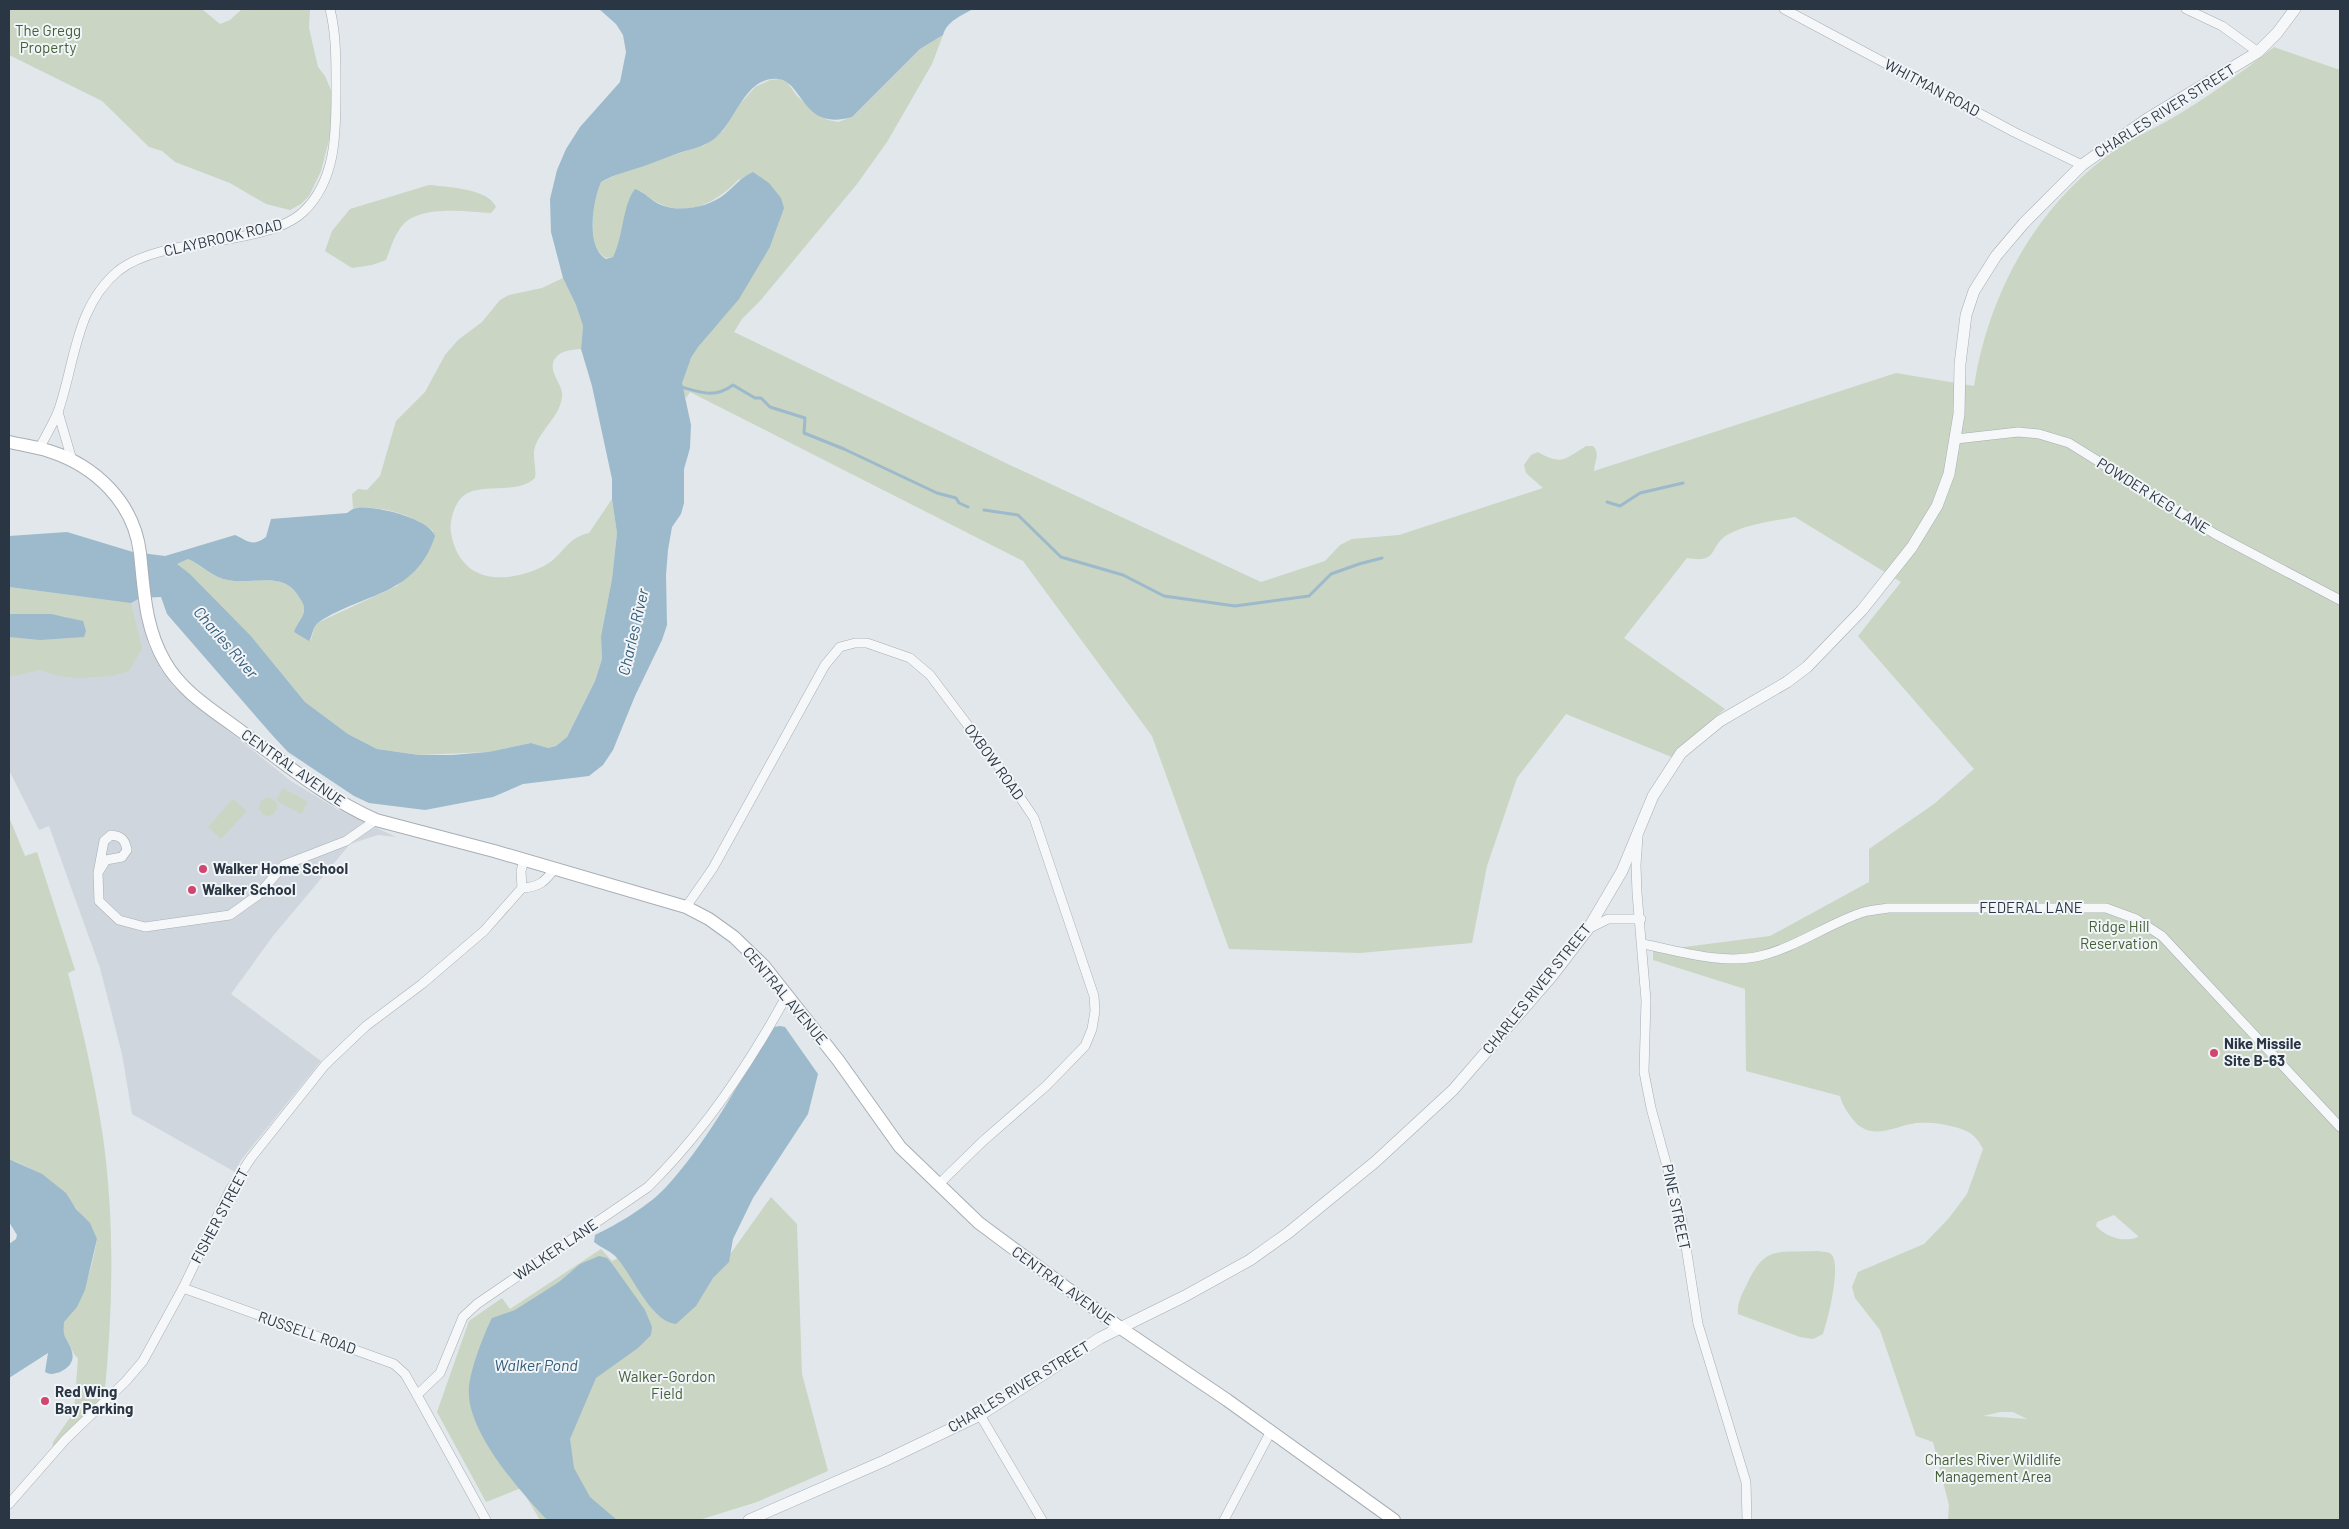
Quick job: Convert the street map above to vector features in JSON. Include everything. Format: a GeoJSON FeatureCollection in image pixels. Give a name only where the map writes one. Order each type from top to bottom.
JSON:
{"type":"FeatureCollection","features":[{"type":"Feature","properties":{"kind":"main road","name":"CENTRAL AVENUE"},"geometry":{"type":"LineString","coordinates":[[9,442],[39,449],[72,460],[94,474],[118,495],[130,517],[139,550],[145,606],[154,642],[165,663],[181,684],[328,795],[376,820],[555,868],[593,882],[686,907],[709,919],[734,937],[764,966],[838,1060],[900,1147],[979,1224],[1122,1329],[1271,1431],[1394,1520]]}},
{"type":"Feature","properties":{"kind":"street","name":"CLAYBROOK ROAD"},"geometry":{"type":"LineString","coordinates":[[39,449],[58,412],[81,326],[97,295],[118,271],[156,254],[242,237],[290,222],[315,197],[325,178],[335,140],[336,57],[330,9]]}},
{"type":"Feature","properties":{"kind":"street","name":"WHITMAN ROAD"},"geometry":{"type":"LineString","coordinates":[[1784,9],[2014,132],[2082,164]]}},
{"type":"Feature","properties":{"kind":"street"},"geometry":{"type":"LineString","coordinates":[[2186,9],[2222,26],[2258,52]]}},
{"type":"Feature","properties":{"kind":"street","name":"CHARLES RIVER STREET"},"geometry":{"type":"LineString","coordinates":[[749,1520],[884,1461],[980,1415],[1100,1338],[1122,1329],[1250,1260],[1288,1233],[1375,1162],[1453,1090],[1552,976],[1588,930],[1622,871],[1653,796],[1681,753],[1720,721],[1788,682],[1806,667],[1856,616],[1907,554],[1937,506],[1949,474],[1956,439],[1961,347],[1966,315],[1974,291],[1996,256],[2007,242],[2082,164],[2147,119],[2258,52],[2277,33],[2295,9]]}},
{"type":"Feature","properties":{"kind":"street"},"geometry":{"type":"LineString","coordinates":[[58,412],[72,460]]}},
{"type":"Feature","properties":{"kind":"street","name":"POWDER KEG LANE"},"geometry":{"type":"LineString","coordinates":[[1956,439],[2018,432],[2039,434],[2069,443],[2215,534],[2340,600]]}},
{"type":"Feature","properties":{"kind":"street","name":"OXBOW ROAD"},"geometry":{"type":"LineString","coordinates":[[686,907],[713,868],[825,665],[840,647],[855,643],[867,643],[910,658],[930,675],[1004,772],[1034,818],[1072,938],[1090,981],[1095,1011],[1092,1030],[1085,1046],[1046,1086],[982,1142],[938,1185]]}},
{"type":"Feature","properties":{"kind":"street"},"geometry":{"type":"LineString","coordinates":[[98,873],[99,901],[120,920],[145,927],[230,915],[258,895],[284,865],[346,841],[376,820]]}},
{"type":"Feature","properties":{"kind":"street","name":"PINE STREET"},"geometry":{"type":"LineString","coordinates":[[1639,833],[1636,865],[1646,1007],[1644,1072],[1650,1108],[1682,1221],[1698,1324],[1746,1482],[1747,1520]]}},
{"type":"Feature","properties":{"kind":"street"},"geometry":{"type":"LineString","coordinates":[[524,860],[521,871],[522,888],[537,887],[547,880],[555,868]]}},
{"type":"Feature","properties":{"kind":"street","name":"FISHER STREET"},"geometry":{"type":"LineString","coordinates":[[9,1504],[65,1440],[135,1372],[152,1346],[183,1288],[233,1184],[251,1158],[325,1065],[371,1021],[422,984],[476,938],[522,888]]}},
{"type":"Feature","properties":{"kind":"street","name":"FEDERAL LANE"},"geometry":{"type":"LineString","coordinates":[[1643,944],[1725,959],[1747,958],[1760,956],[1790,945],[1860,913],[1888,908],[2106,908],[2136,919],[2162,936],[2340,1127]]}},
{"type":"Feature","properties":{"kind":"street"},"geometry":{"type":"LineString","coordinates":[[1588,930],[1608,919],[1641,919]]}},
{"type":"Feature","properties":{"kind":"street","name":"WALKER LANE"},"geometry":{"type":"LineString","coordinates":[[417,1394],[440,1374],[464,1317],[477,1304],[648,1186],[671,1164],[699,1133],[732,1086],[764,1037],[787,995]]}},
{"type":"Feature","properties":{"kind":"street","name":"RUSSELL ROAD"},"geometry":{"type":"LineString","coordinates":[[183,1288],[394,1364],[405,1374],[417,1394]]}},
{"type":"Feature","properties":{"kind":"street"},"geometry":{"type":"LineString","coordinates":[[417,1394],[486,1520]]}},
{"type":"Feature","properties":{"kind":"street"},"geometry":{"type":"LineString","coordinates":[[980,1415],[1042,1520]]}},
{"type":"Feature","properties":{"kind":"street"},"geometry":{"type":"LineString","coordinates":[[1224,1520],[1271,1431]]}},
{"type":"Feature","properties":{"kind":"shaded area","name":"Walker School"},"geometry":{"type":"Polygon","coordinates":[[[9,588],[58,596],[107,599],[142,596],[148,644],[161,670],[174,687],[291,781],[337,809],[396,837],[378,835],[350,844],[273,936],[231,994],[321,1061],[241,1160],[235,1172],[132,1114],[122,1054],[100,968],[49,826],[39,830],[9,770],[9,588]]]}},
{"type":"Feature","properties":{"kind":"green space","name":"The Gregg Property"},"geometry":{"type":"Polygon","coordinates":[[[9,9],[202,9],[220,24],[230,20],[242,9],[310,9],[309,28],[318,67],[325,76],[333,95],[330,136],[321,171],[309,196],[301,204],[290,210],[266,204],[230,183],[175,162],[162,151],[149,147],[102,101],[9,55],[9,9]]]}},
{"type":"Feature","properties":{"kind":"green space","name":"Ridge Hill Reservation"},"geometry":{"type":"Polygon","coordinates":[[[943,35],[932,64],[887,142],[857,184],[760,301],[742,319],[734,332],[1012,466],[1261,582],[1325,561],[1340,545],[1352,539],[1399,535],[1543,488],[1526,473],[1524,465],[1531,455],[1538,452],[1558,460],[1568,457],[1586,446],[1593,446],[1597,452],[1594,471],[1896,373],[1974,386],[1981,351],[2005,283],[2041,222],[2089,170],[2118,148],[2200,101],[2274,47],[2340,70],[2340,1520],[1948,1520],[1949,1505],[1933,1442],[1916,1436],[1880,1330],[1855,1298],[1852,1287],[1858,1272],[1924,1244],[1949,1218],[1967,1194],[1983,1149],[1978,1140],[1968,1132],[1940,1124],[1916,1123],[1884,1131],[1869,1131],[1855,1122],[1844,1107],[1840,1096],[1746,1071],[1745,989],[1653,960],[1653,951],[1770,936],[1869,882],[1869,849],[1934,804],[1974,769],[1858,636],[1901,582],[1795,517],[1752,526],[1727,535],[1721,539],[1709,556],[1697,559],[1687,558],[1624,638],[1725,709],[1699,731],[1674,758],[1566,714],[1517,778],[1487,866],[1472,943],[1360,953],[1229,949],[1152,736],[1023,561],[690,392],[686,398],[682,391],[682,383],[693,355],[703,338],[760,263],[770,247],[779,222],[739,179],[717,198],[692,208],[680,209],[667,206],[654,201],[641,191],[624,223],[622,237],[613,257],[606,258],[599,252],[593,234],[595,200],[601,182],[625,171],[705,145],[723,131],[740,104],[755,87],[770,80],[779,79],[787,82],[797,96],[817,114],[828,120],[838,122],[852,117],[920,49],[943,35]],[[2114,1215],[2097,1222],[2096,1226],[2116,1238],[2133,1239],[2138,1237],[2138,1236],[2114,1215]],[[2000,1412],[1983,1416],[2027,1419],[2013,1412],[2000,1412]]]}},
{"type":"Feature","properties":{"kind":"green space"},"geometry":{"type":"Polygon","coordinates":[[[429,185],[476,192],[492,201],[496,207],[491,213],[441,211],[428,212],[416,216],[406,221],[399,230],[386,260],[372,265],[352,268],[325,251],[332,231],[350,209],[429,185]]]}},
{"type":"Feature","properties":{"kind":"green space"},"geometry":{"type":"Polygon","coordinates":[[[563,278],[576,305],[583,326],[581,349],[562,352],[554,360],[554,374],[562,392],[561,404],[536,444],[534,453],[535,478],[518,486],[469,492],[462,497],[454,509],[451,519],[451,533],[456,550],[464,562],[474,571],[486,576],[514,576],[544,566],[575,539],[589,533],[612,499],[617,533],[612,579],[601,636],[602,659],[595,681],[567,737],[556,746],[548,748],[531,743],[488,752],[419,755],[377,749],[348,734],[305,702],[251,636],[190,574],[176,564],[188,559],[223,579],[238,581],[267,580],[285,584],[293,589],[304,606],[303,614],[294,632],[311,640],[315,625],[319,622],[397,586],[427,553],[432,544],[433,531],[406,515],[384,509],[353,508],[352,494],[358,489],[367,490],[380,476],[396,421],[425,392],[445,355],[458,340],[482,322],[500,300],[509,295],[542,288],[563,278]]]}},
{"type":"Feature","properties":{"kind":"green space"},"geometry":{"type":"Polygon","coordinates":[[[9,587],[131,603],[142,648],[129,671],[111,676],[79,678],[58,676],[39,670],[9,677],[9,637],[40,640],[84,637],[86,631],[66,616],[9,614],[9,587]]]}},
{"type":"Feature","properties":{"kind":"green space"},"geometry":{"type":"Polygon","coordinates":[[[283,788],[308,802],[301,814],[276,800],[283,788]]]}},
{"type":"Feature","properties":{"kind":"green space"},"geometry":{"type":"Polygon","coordinates":[[[268,798],[274,801],[277,807],[274,813],[268,816],[262,813],[259,807],[262,801],[268,798]]]}},
{"type":"Feature","properties":{"kind":"green space"},"geometry":{"type":"Polygon","coordinates":[[[233,799],[247,811],[221,839],[208,827],[233,799]]]}},
{"type":"Feature","properties":{"kind":"green space"},"geometry":{"type":"Polygon","coordinates":[[[9,817],[25,856],[37,852],[75,970],[68,973],[96,1096],[107,1170],[111,1235],[111,1301],[104,1399],[52,1452],[53,1442],[74,1412],[78,1358],[64,1336],[64,1321],[82,1293],[93,1261],[97,1239],[80,1213],[50,1181],[24,1165],[9,1159],[9,817]]]}},
{"type":"Feature","properties":{"kind":"green space","name":"Walker-Gordon Field"},"geometry":{"type":"Polygon","coordinates":[[[771,1197],[797,1224],[802,1374],[828,1471],[757,1502],[699,1520],[540,1520],[521,1488],[486,1502],[437,1412],[469,1321],[502,1298],[510,1309],[601,1249],[612,1261],[711,1213],[726,1260],[771,1197]]]}},
{"type":"Feature","properties":{"kind":"green space"},"geometry":{"type":"Polygon","coordinates":[[[1782,1252],[1827,1252],[1832,1255],[1835,1271],[1833,1294],[1823,1334],[1813,1339],[1800,1337],[1738,1314],[1739,1302],[1747,1284],[1754,1271],[1767,1257],[1782,1252]]]}},
{"type":"Feature","properties":{"kind":"water","name":"Charles River"},"geometry":{"type":"Polygon","coordinates":[[[599,9],[973,9],[951,22],[943,35],[920,49],[852,117],[835,120],[823,118],[813,112],[786,82],[778,79],[766,80],[749,92],[722,132],[710,142],[601,182],[595,200],[593,234],[599,253],[606,259],[613,257],[617,248],[625,212],[635,189],[661,205],[677,208],[694,207],[718,199],[753,172],[769,183],[781,198],[784,208],[770,247],[739,299],[698,347],[691,358],[682,383],[691,425],[690,448],[684,469],[684,503],[681,514],[672,527],[668,550],[666,575],[667,625],[662,640],[635,696],[613,750],[603,765],[589,776],[523,784],[493,797],[425,810],[369,803],[354,796],[288,752],[167,614],[161,597],[140,598],[131,603],[9,587],[9,536],[67,532],[133,552],[165,556],[235,535],[253,543],[257,542],[266,537],[271,519],[347,513],[354,508],[388,511],[412,518],[431,530],[435,536],[426,556],[415,571],[402,582],[386,591],[336,612],[319,622],[315,626],[309,641],[294,632],[303,614],[304,607],[293,589],[285,584],[267,580],[238,581],[223,579],[188,559],[177,564],[190,574],[251,636],[305,702],[348,734],[377,749],[419,755],[452,755],[488,752],[531,743],[548,748],[556,746],[567,737],[595,681],[602,659],[601,636],[612,579],[617,533],[612,499],[612,479],[592,386],[581,349],[583,326],[576,305],[563,278],[551,232],[550,199],[557,170],[566,149],[580,127],[620,82],[626,52],[623,35],[616,24],[599,9]]]}},
{"type":"Feature","properties":{"kind":"water"},"geometry":{"type":"Polygon","coordinates":[[[9,614],[51,614],[83,621],[86,631],[84,637],[40,640],[9,637],[9,614]]]}},
{"type":"Feature","properties":{"kind":"water"},"geometry":{"type":"Polygon","coordinates":[[[774,1027],[785,1027],[818,1074],[808,1114],[753,1198],[733,1239],[729,1262],[713,1278],[696,1306],[676,1324],[667,1321],[649,1306],[614,1255],[594,1242],[595,1235],[633,1214],[652,1200],[683,1168],[711,1129],[774,1027]]]}},
{"type":"Feature","properties":{"kind":"water"},"geometry":{"type":"Polygon","coordinates":[[[9,1159],[42,1174],[66,1193],[76,1209],[90,1223],[97,1239],[85,1290],[77,1307],[64,1322],[64,1335],[72,1351],[72,1360],[70,1365],[56,1373],[50,1374],[45,1372],[48,1353],[9,1378],[9,1244],[16,1239],[17,1235],[9,1222],[9,1159]]]}},
{"type":"Feature","properties":{"kind":"water","name":"Walker Pond"},"geometry":{"type":"Polygon","coordinates":[[[599,1256],[607,1258],[613,1265],[645,1310],[652,1327],[651,1335],[638,1348],[596,1378],[570,1439],[574,1468],[590,1497],[617,1520],[547,1520],[522,1493],[485,1440],[470,1404],[470,1379],[478,1352],[492,1318],[515,1310],[559,1282],[580,1264],[599,1256]]]}},
{"type":"Feature","properties":{"kind":"waterway"},"geometry":{"type":"LineString","coordinates":[[678,386],[700,392],[713,393],[733,385],[755,398],[761,398],[770,407],[805,418],[804,433],[844,449],[937,493],[956,498],[959,503],[968,507]]}},
{"type":"Feature","properties":{"kind":"waterway"},"geometry":{"type":"LineString","coordinates":[[1607,502],[1620,506],[1640,493],[1683,483]]}},
{"type":"Feature","properties":{"kind":"waterway"},"geometry":{"type":"LineString","coordinates":[[984,510],[1018,515],[1061,557],[1123,575],[1164,596],[1235,606],[1309,596],[1331,574],[1382,558]]}},
{"type":"Feature","properties":{"kind":"place","name":"Walker Home School"},"geometry":{"type":"Point","coordinates":[203,869]}},
{"type":"Feature","properties":{"kind":"place","name":"Walker School"},"geometry":{"type":"Point","coordinates":[192,890]}},
{"type":"Feature","properties":{"kind":"place","name":"Nike Missile Site B-63"},"geometry":{"type":"Point","coordinates":[2214,1053]}},
{"type":"Feature","properties":{"kind":"place","name":"Red Wing Bay Parking"},"geometry":{"type":"Point","coordinates":[45,1401]}},
{"type":"Feature","properties":{"kind":"park label","name":"Charles River Wildlife Management Area"},"geometry":{"type":"Point","coordinates":[1993,1468]}}]}
